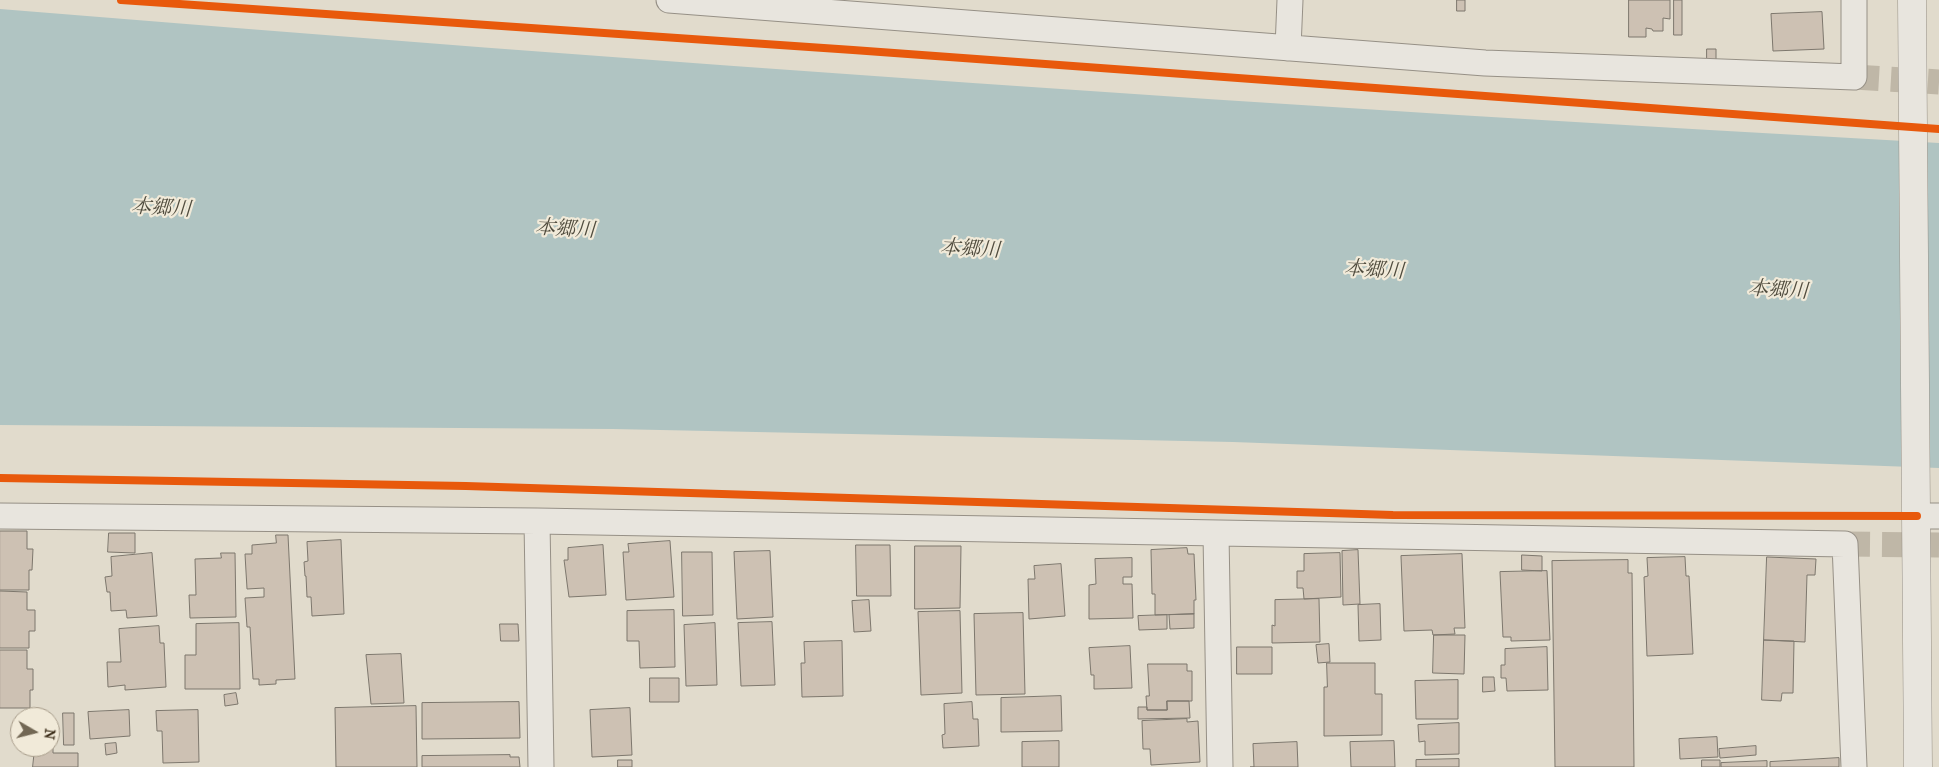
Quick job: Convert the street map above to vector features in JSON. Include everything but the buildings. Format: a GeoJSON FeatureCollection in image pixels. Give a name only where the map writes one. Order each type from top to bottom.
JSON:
{"type":"FeatureCollection","features":[{"type":"Feature","properties":{"kind":"street"},"geometry":{"type":"LineString","coordinates":[[669,0],[1485,63],[1854,77],[1854,0]]}},
{"type":"Feature","properties":{"kind":"street"},"geometry":{"type":"LineString","coordinates":[[1288,48],[1290,0]]}},
{"type":"Feature","properties":{"kind":"street"},"geometry":{"type":"LineString","coordinates":[[1912,0],[1913,127],[1924,512],[1918,767]]}},
{"type":"Feature","properties":{"kind":"street"},"geometry":{"type":"LineString","coordinates":[[0,516],[537,522],[1845,544],[1854,767]]}},
{"type":"Feature","properties":{"kind":"street"},"geometry":{"type":"LineString","coordinates":[[537,522],[541,767]]}},
{"type":"Feature","properties":{"kind":"street"},"geometry":{"type":"LineString","coordinates":[[1216,534],[1220,767]]}},
{"type":"Feature","properties":{"kind":"water","name":"本郷川"},"geometry":{"type":"Polygon","coordinates":[[[0,9],[969,83],[1454,115],[1939,143],[1939,468],[1233,442],[613,429],[0,425],[0,9]]]}},
{"type":"Feature","properties":{"kind":"tunnel"},"geometry":{"type":"LineString","coordinates":[[1854,77],[1939,82]]}},
{"type":"Feature","properties":{"kind":"tunnel"},"geometry":{"type":"LineString","coordinates":[[1845,544],[1939,545]]}},
{"type":"Feature","properties":{"kind":"cycle path"},"geometry":{"type":"LineString","coordinates":[[121,0],[853,50],[1939,129]]}},
{"type":"Feature","properties":{"kind":"cycle path"},"geometry":{"type":"LineString","coordinates":[[0,478],[466,486],[1393,515],[1917,516]]}}]}
